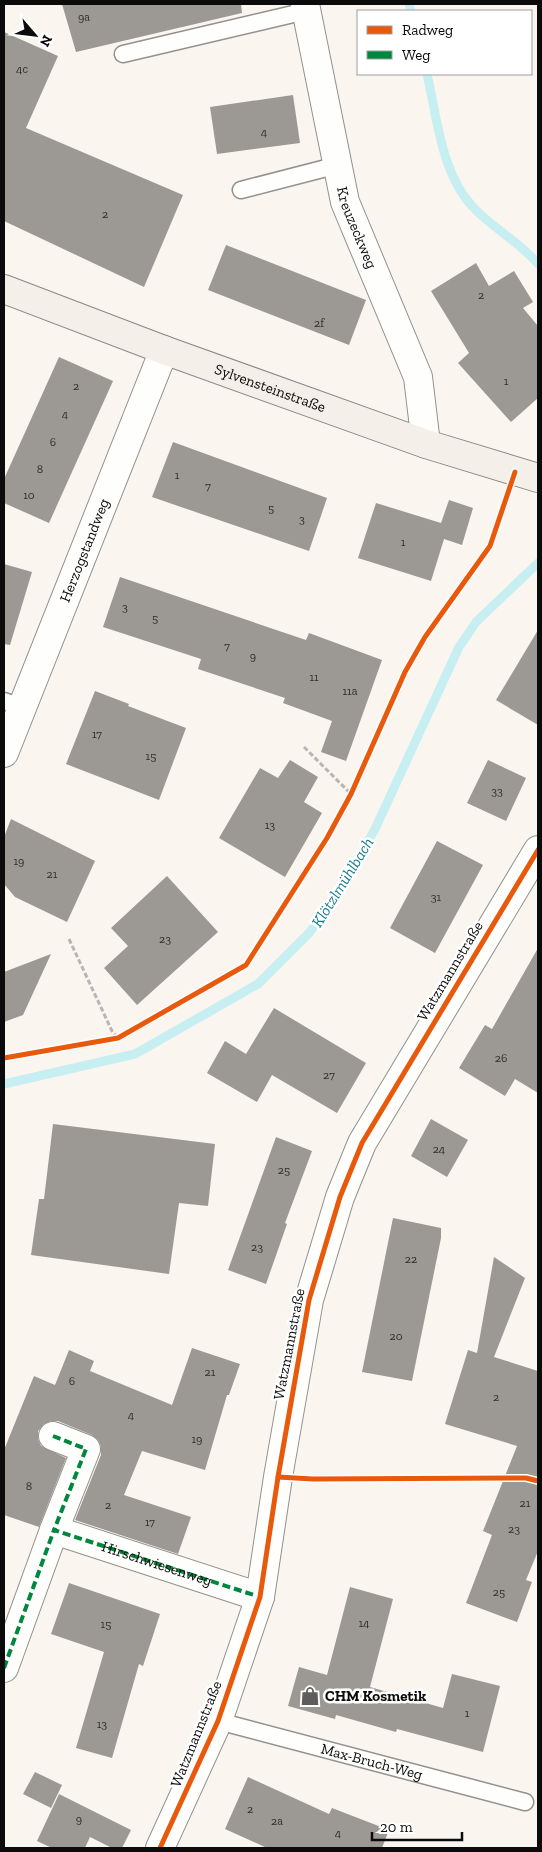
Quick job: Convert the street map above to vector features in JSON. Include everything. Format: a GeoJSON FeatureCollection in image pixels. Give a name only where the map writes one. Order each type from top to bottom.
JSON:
{"type":"FeatureCollection","features":[{"type":"Feature","properties":{"kind":"street","name":"Kreuzeckweg"},"geometry":{"type":"LineString","coordinates":[[305,7],[345,202],[418,377],[426,444]]}},
{"type":"Feature","properties":{"kind":"street","name":"Sylvensteinstraße"},"geometry":{"type":"LineString","coordinates":[[4,289],[164,350],[426,444],[538,478]]}},
{"type":"Feature","properties":{"kind":"street","name":"Herzogstandweg"},"geometry":{"type":"LineString","coordinates":[[4,753],[13,704],[164,350]]}},
{"type":"Feature","properties":{"kind":"street","name":"Watzmannstraße"},"geometry":{"type":"LineString","coordinates":[[160,1848],[218,1720],[260,1597],[278,1477],[309,1300],[340,1197],[362,1143],[538,850]]}},
{"type":"Feature","properties":{"kind":"street"},"geometry":{"type":"LineString","coordinates":[[4,1668],[54,1530],[86,1449],[53,1436]]}},
{"type":"Feature","properties":{"kind":"street","name":"Hirschwiesenweg"},"geometry":{"type":"LineString","coordinates":[[54,1530],[260,1597]]}},
{"type":"Feature","properties":{"kind":"lane"},"geometry":{"type":"LineString","coordinates":[[124,54],[305,7]]}},
{"type":"Feature","properties":{"kind":"lane"},"geometry":{"type":"LineString","coordinates":[[241,190],[338,165]]}},
{"type":"Feature","properties":{"kind":"lane","name":"Max-Bruch-Weg"},"geometry":{"type":"LineString","coordinates":[[218,1720],[525,1802]]}},
{"type":"Feature","properties":{"kind":"path"},"geometry":{"type":"LineString","coordinates":[[304,747],[351,794]]}},
{"type":"Feature","properties":{"kind":"path"},"geometry":{"type":"LineString","coordinates":[[69,939],[112,1031],[118,1038]]}},
{"type":"Feature","properties":{"kind":"building"},"geometry":{"type":"Polygon","coordinates":[[[62,4],[241,4],[242,13],[76,52],[62,4]]]}},
{"type":"Feature","properties":{"kind":"building"},"geometry":{"type":"Polygon","coordinates":[[[4,32],[58,56],[26,128],[183,195],[144,287],[4,221],[4,32]]]}},
{"type":"Feature","properties":{"kind":"building"},"geometry":{"type":"Polygon","coordinates":[[[293,95],[300,143],[217,154],[210,107],[293,95]]]}},
{"type":"Feature","properties":{"kind":"building"},"geometry":{"type":"Polygon","coordinates":[[[226,245],[366,300],[349,345],[208,290],[226,245]]]}},
{"type":"Feature","properties":{"kind":"building"},"geometry":{"type":"Polygon","coordinates":[[[476,263],[489,286],[514,271],[533,302],[523,308],[538,326],[538,398],[511,422],[458,363],[469,353],[431,291],[476,263]]]}},
{"type":"Feature","properties":{"kind":"building"},"geometry":{"type":"Polygon","coordinates":[[[59,357],[113,381],[49,523],[4,503],[4,479],[59,357]]]}},
{"type":"Feature","properties":{"kind":"building"},"geometry":{"type":"Polygon","coordinates":[[[173,442],[327,498],[309,551],[152,497],[173,442]]]}},
{"type":"Feature","properties":{"kind":"building"},"geometry":{"type":"Polygon","coordinates":[[[449,500],[473,508],[462,545],[444,539],[431,581],[358,558],[376,503],[441,523],[449,500]]]}},
{"type":"Feature","properties":{"kind":"building"},"geometry":{"type":"Polygon","coordinates":[[[4,564],[32,572],[10,645],[4,644],[4,564]]]}},
{"type":"Feature","properties":{"kind":"building"},"geometry":{"type":"Polygon","coordinates":[[[120,577],[306,640],[309,633],[382,660],[346,761],[321,752],[332,721],[283,703],[285,698],[198,669],[201,659],[103,627],[120,577]]]}},
{"type":"Feature","properties":{"kind":"building"},"geometry":{"type":"Polygon","coordinates":[[[538,630],[538,725],[496,700],[538,630]]]}},
{"type":"Feature","properties":{"kind":"building"},"geometry":{"type":"Polygon","coordinates":[[[95,691],[186,728],[159,800],[66,764],[95,691]]]}},
{"type":"Feature","properties":{"kind":"building"},"geometry":{"type":"Polygon","coordinates":[[[290,760],[318,777],[304,802],[322,813],[285,877],[219,838],[260,768],[278,778],[290,760]]]}},
{"type":"Feature","properties":{"kind":"building"},"geometry":{"type":"Polygon","coordinates":[[[488,760],[526,778],[506,821],[467,803],[488,760]]]}},
{"type":"Feature","properties":{"kind":"building"},"geometry":{"type":"Polygon","coordinates":[[[11,819],[95,861],[67,922],[15,897],[4,884],[4,837],[11,819]]]}},
{"type":"Feature","properties":{"kind":"building"},"geometry":{"type":"Polygon","coordinates":[[[437,841],[483,865],[435,953],[390,928],[437,841]]]}},
{"type":"Feature","properties":{"kind":"building"},"geometry":{"type":"Polygon","coordinates":[[[167,876],[218,932],[137,1005],[104,968],[128,946],[111,928],[167,876]]]}},
{"type":"Feature","properties":{"kind":"building"},"geometry":{"type":"Polygon","coordinates":[[[538,948],[538,1093],[515,1079],[505,1096],[459,1068],[485,1025],[492,1029],[538,948]]]}},
{"type":"Feature","properties":{"kind":"building"},"geometry":{"type":"Polygon","coordinates":[[[51,954],[23,1015],[4,1022],[4,972],[51,954]]]}},
{"type":"Feature","properties":{"kind":"building"},"geometry":{"type":"Polygon","coordinates":[[[274,1008],[366,1063],[337,1113],[272,1075],[257,1102],[207,1073],[225,1041],[246,1054],[274,1008]]]}},
{"type":"Feature","properties":{"kind":"building"},"geometry":{"type":"Polygon","coordinates":[[[431,1119],[468,1140],[447,1177],[411,1156],[431,1119]]]}},
{"type":"Feature","properties":{"kind":"building"},"geometry":{"type":"Polygon","coordinates":[[[53,1124],[215,1144],[208,1206],[179,1203],[169,1274],[31,1255],[39,1199],[44,1199],[53,1124]]]}},
{"type":"Feature","properties":{"kind":"building"},"geometry":{"type":"Polygon","coordinates":[[[276,1137],[312,1151],[285,1223],[287,1224],[266,1284],[228,1270],[276,1137]]]}},
{"type":"Feature","properties":{"kind":"building"},"geometry":{"type":"Polygon","coordinates":[[[393,1218],[441,1228],[441,1238],[412,1381],[362,1372],[393,1218]]]}},
{"type":"Feature","properties":{"kind":"building"},"geometry":{"type":"Polygon","coordinates":[[[494,1257],[525,1278],[494,1357],[538,1371],[538,1551],[526,1580],[532,1582],[517,1622],[466,1603],[492,1535],[483,1531],[517,1446],[445,1424],[468,1350],[477,1353],[494,1257]]]}},
{"type":"Feature","properties":{"kind":"building"},"geometry":{"type":"Polygon","coordinates":[[[192,1348],[240,1364],[229,1395],[227,1395],[205,1470],[142,1451],[124,1495],[191,1517],[178,1554],[75,1520],[101,1455],[101,1446],[92,1435],[58,1421],[44,1424],[38,1431],[38,1439],[41,1446],[66,1458],[39,1527],[4,1515],[4,1450],[34,1376],[55,1385],[69,1350],[94,1361],[90,1371],[172,1405],[192,1348]]]}},
{"type":"Feature","properties":{"kind":"building"},"geometry":{"type":"Polygon","coordinates":[[[69,1583],[160,1614],[143,1666],[139,1664],[112,1758],[76,1748],[104,1652],[51,1634],[69,1583]]]}},
{"type":"Feature","properties":{"kind":"building"},"geometry":{"type":"Polygon","coordinates":[[[350,1587],[393,1599],[370,1687],[443,1708],[452,1674],[500,1686],[483,1752],[397,1729],[396,1732],[336,1715],[335,1719],[288,1706],[299,1667],[327,1675],[350,1587]]]}},
{"type":"Feature","properties":{"kind":"building"},"geometry":{"type":"Polygon","coordinates":[[[35,1772],[62,1785],[51,1808],[23,1794],[35,1772]]]}},
{"type":"Feature","properties":{"kind":"building"},"geometry":{"type":"Polygon","coordinates":[[[248,1777],[329,1814],[332,1808],[389,1830],[382,1848],[267,1848],[225,1829],[248,1777]]]}},
{"type":"Feature","properties":{"kind":"building"},"geometry":{"type":"Polygon","coordinates":[[[59,1794],[131,1830],[122,1848],[112,1848],[90,1837],[85,1848],[52,1848],[37,1841],[59,1794]]]}},
{"type":"Feature","properties":{"kind":"waterway","name":"Klötzlmühlbach"},"geometry":{"type":"LineString","coordinates":[[409,4],[411,10]]}},
{"type":"Feature","properties":{"kind":"waterway","name":"Klötzlmühlbach"},"geometry":{"type":"LineString","coordinates":[[427,75],[437,126],[453,177],[472,206],[538,264]]}},
{"type":"Feature","properties":{"kind":"waterway","name":"Klötzlmühlbach"},"geometry":{"type":"LineString","coordinates":[[4,1084],[135,1054],[258,984],[310,932],[343,885],[375,829],[459,647],[476,622],[538,563]]}},
{"type":"Feature","properties":{"kind":"marked path"},"geometry":{"type":"LineString","coordinates":[[53,1436],[86,1449],[54,1530]]}},
{"type":"Feature","properties":{"kind":"marked path"},"geometry":{"type":"LineString","coordinates":[[4,1668],[54,1530],[260,1597]]}},
{"type":"Feature","properties":{"kind":"cycle path"},"geometry":{"type":"LineString","coordinates":[[4,1058],[118,1038],[246,965],[327,838],[351,794],[405,672],[425,637],[490,546],[515,472]]}},
{"type":"Feature","properties":{"kind":"cycle path"},"geometry":{"type":"LineString","coordinates":[[160,1848],[218,1721],[260,1597],[278,1477],[309,1300],[340,1197],[362,1143],[538,850]]}},
{"type":"Feature","properties":{"kind":"cycle path"},"geometry":{"type":"LineString","coordinates":[[278,1477],[313,1479],[526,1478],[538,1481]]}},
{"type":"Feature","properties":{"kind":"place","name":"CHM Kosmetik"},"geometry":{"type":"Point","coordinates":[310,1696]}}]}
